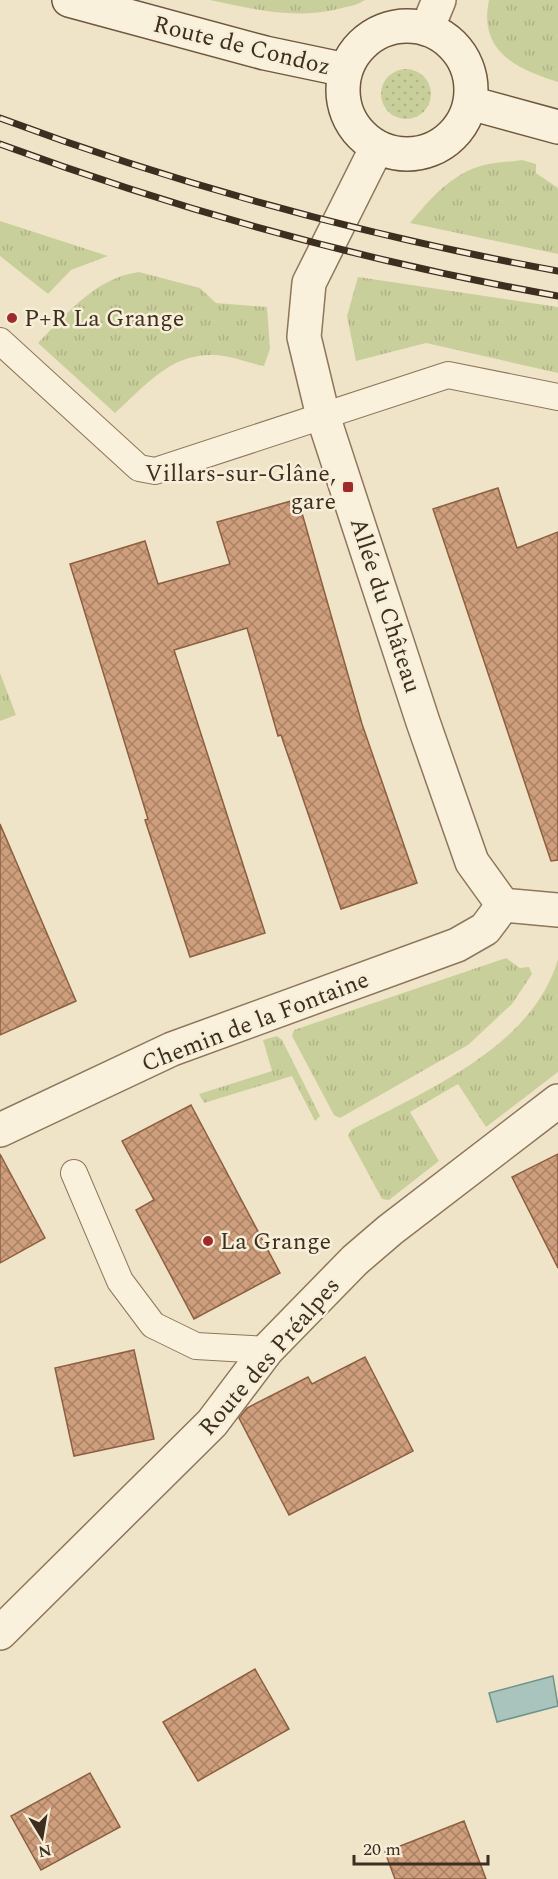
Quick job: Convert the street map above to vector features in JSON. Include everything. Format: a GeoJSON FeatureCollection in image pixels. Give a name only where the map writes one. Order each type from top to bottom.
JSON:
{"type":"FeatureCollection","features":[{"type":"Feature","properties":{"kind":"street","name":"Route de Condoz"},"geometry":{"type":"LineString","coordinates":[[69,0],[265,53],[346,70]]}},
{"type":"Feature","properties":{"kind":"street"},"geometry":{"type":"LineString","coordinates":[[433,14],[445,37],[467,64],[471,78],[470,103],[458,130],[444,143],[425,152],[400,154],[377,147],[357,130],[347,111],[344,96],[346,70],[366,41],[390,28],[414,26],[433,14]]}},
{"type":"Feature","properties":{"kind":"street"},"geometry":{"type":"LineString","coordinates":[[470,103],[558,127]]}},
{"type":"Feature","properties":{"kind":"street","name":"Allée du Château"},"geometry":{"type":"LineString","coordinates":[[377,147],[309,283],[304,337],[323,416],[423,722],[472,862],[503,906]]}},
{"type":"Feature","properties":{"kind":"street"},"geometry":{"type":"LineString","coordinates":[[503,906],[558,910]]}},
{"type":"Feature","properties":{"kind":"street","name":"Chemin de la Fontaine"},"geometry":{"type":"LineString","coordinates":[[0,1130],[172,1049],[457,945],[485,929],[503,906]]}},
{"type":"Feature","properties":{"kind":"street","name":"Route des Préalpes"},"geometry":{"type":"LineString","coordinates":[[0,1633],[212,1423],[267,1350],[354,1260],[558,1101]]}},
{"type":"Feature","properties":{"kind":"lane"},"geometry":{"type":"LineString","coordinates":[[0,341],[139,468],[155,471],[448,375],[558,397]]}},
{"type":"Feature","properties":{"kind":"lane"},"geometry":{"type":"LineString","coordinates":[[74,1173],[120,1281],[153,1325],[196,1346],[267,1350]]}},
{"type":"Feature","properties":{"kind":"green space"},"geometry":{"type":"Polygon","coordinates":[[[210,0],[365,0],[334,10],[302,14],[272,12],[210,0]]]}},
{"type":"Feature","properties":{"kind":"green space"},"geometry":{"type":"Polygon","coordinates":[[[489,0],[558,0],[558,82],[528,71],[504,56],[489,33],[487,18],[489,0]]]}},
{"type":"Feature","properties":{"kind":"green space"},"geometry":{"type":"Polygon","coordinates":[[[406,69],[415,71],[426,80],[431,94],[429,103],[420,114],[406,119],[397,117],[386,108],[381,94],[383,85],[392,74],[406,69]]]}},
{"type":"Feature","properties":{"kind":"green space"},"geometry":{"type":"Polygon","coordinates":[[[522,160],[536,164],[536,173],[558,188],[558,254],[410,223],[442,188],[462,174],[484,165],[522,160]]]}},
{"type":"Feature","properties":{"kind":"green space"},"geometry":{"type":"Polygon","coordinates":[[[0,221],[108,256],[71,270],[48,294],[0,256],[0,221]]]}},
{"type":"Feature","properties":{"kind":"green space"},"geometry":{"type":"Polygon","coordinates":[[[139,272],[200,288],[216,303],[267,307],[270,349],[264,366],[219,355],[198,356],[184,360],[159,373],[115,413],[38,343],[83,298],[109,281],[139,272]]]}},
{"type":"Feature","properties":{"kind":"green space"},"geometry":{"type":"Polygon","coordinates":[[[358,277],[558,307],[558,373],[426,343],[356,361],[347,316],[358,277]]]}},
{"type":"Feature","properties":{"kind":"green space"},"geometry":{"type":"Polygon","coordinates":[[[0,673],[16,715],[0,721],[0,673]]]}},
{"type":"Feature","properties":{"kind":"green space"},"geometry":{"type":"Polygon","coordinates":[[[506,958],[520,968],[529,967],[532,974],[512,1004],[468,1045],[340,1118],[334,1115],[292,1036],[294,1030],[506,958]]]}},
{"type":"Feature","properties":{"kind":"green space"},"geometry":{"type":"Polygon","coordinates":[[[558,959],[558,1072],[486,1127],[458,1084],[410,1112],[439,1161],[389,1200],[382,1199],[348,1136],[351,1130],[442,1082],[473,1063],[501,1041],[526,1017],[545,990],[558,959]]]}},
{"type":"Feature","properties":{"kind":"green space"},"geometry":{"type":"Polygon","coordinates":[[[277,1036],[282,1040],[320,1116],[315,1121],[292,1076],[204,1103],[199,1094],[272,1071],[263,1040],[277,1036]]]}},
{"type":"Feature","properties":{"kind":"water"},"geometry":{"type":"Polygon","coordinates":[[[553,1676],[558,1706],[497,1722],[489,1693],[553,1676]]]}},
{"type":"Feature","properties":{"kind":"building"},"geometry":{"type":"Polygon","coordinates":[[[498,488],[517,548],[558,532],[558,860],[551,861],[433,509],[498,488]]]}},
{"type":"Feature","properties":{"kind":"building"},"geometry":{"type":"Polygon","coordinates":[[[298,499],[362,724],[417,883],[341,909],[281,735],[278,736],[247,628],[174,650],[265,933],[190,957],[145,820],[148,819],[70,564],[145,541],[158,584],[230,564],[217,522],[298,499]]]}},
{"type":"Feature","properties":{"kind":"building"},"geometry":{"type":"Polygon","coordinates":[[[0,824],[76,1001],[0,1035],[0,824]]]}},
{"type":"Feature","properties":{"kind":"building","name":"La Grange"},"geometry":{"type":"Polygon","coordinates":[[[191,1105],[280,1273],[194,1319],[136,1210],[154,1200],[122,1141],[191,1105]]]}},
{"type":"Feature","properties":{"kind":"building"},"geometry":{"type":"Polygon","coordinates":[[[0,1154],[45,1238],[0,1263],[0,1154]]]}},
{"type":"Feature","properties":{"kind":"building"},"geometry":{"type":"Polygon","coordinates":[[[558,1154],[558,1268],[512,1177],[558,1154]]]}},
{"type":"Feature","properties":{"kind":"building"},"geometry":{"type":"Polygon","coordinates":[[[134,1350],[154,1439],[74,1456],[55,1368],[134,1350]]]}},
{"type":"Feature","properties":{"kind":"building"},"geometry":{"type":"Polygon","coordinates":[[[365,1357],[413,1451],[289,1515],[239,1418],[247,1408],[308,1377],[312,1384],[365,1357]]]}},
{"type":"Feature","properties":{"kind":"building"},"geometry":{"type":"Polygon","coordinates":[[[255,1669],[289,1729],[198,1781],[163,1722],[255,1669]]]}},
{"type":"Feature","properties":{"kind":"building"},"geometry":{"type":"Polygon","coordinates":[[[90,1773],[120,1827],[41,1870],[11,1816],[90,1773]]]}},
{"type":"Feature","properties":{"kind":"building"},"geometry":{"type":"Polygon","coordinates":[[[464,1821],[486,1879],[395,1879],[385,1852],[464,1821]]]}},
{"type":"Feature","properties":{"kind":"railway"},"geometry":{"type":"LineString","coordinates":[[0,118],[137,166],[276,207],[416,242],[558,271]]}},
{"type":"Feature","properties":{"kind":"railway"},"geometry":{"type":"LineString","coordinates":[[0,144],[206,213],[345,251],[558,296]]}},
{"type":"Feature","properties":{"kind":"place","name":"P+R La Grange"},"geometry":{"type":"Point","coordinates":[12,318]}},
{"type":"Feature","properties":{"kind":"place","name":"Villars-sur-Glâne, gare"},"geometry":{"type":"Point","coordinates":[348,487]}},
{"type":"Feature","properties":{"kind":"place","name":"La Grange"},"geometry":{"type":"Point","coordinates":[208,1241]}}]}
